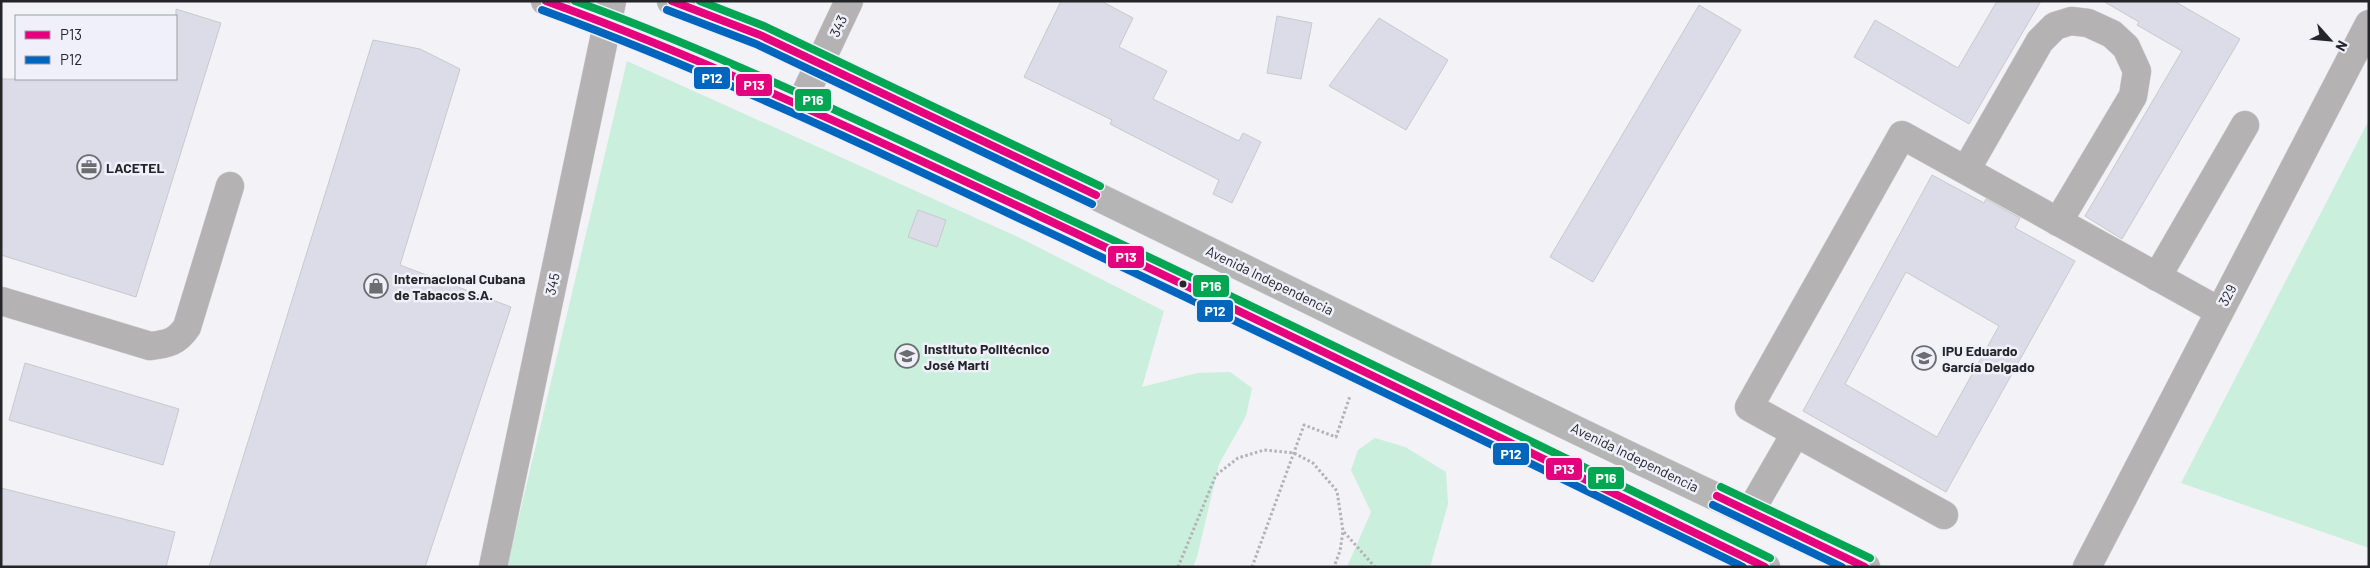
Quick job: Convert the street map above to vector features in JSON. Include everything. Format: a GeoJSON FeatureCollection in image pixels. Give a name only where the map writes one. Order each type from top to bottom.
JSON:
{"type":"FeatureCollection","features":[{"type":"Feature","properties":{"kind":"main road"},"geometry":{"type":"LineString","coordinates":[[545,1],[609,12],[800,105],[1184,284],[1766,567]]}},
{"type":"Feature","properties":{"kind":"main road","name":"Avenida Independencia"},"geometry":{"type":"LineString","coordinates":[[671,1],[760,35],[820,63],[1866,567]]}},
{"type":"Feature","properties":{"kind":"street","name":"343"},"geometry":{"type":"LineString","coordinates":[[800,105],[850,1]]}},
{"type":"Feature","properties":{"kind":"street","name":"345"},"geometry":{"type":"LineString","coordinates":[[493,567],[609,12]]}},
{"type":"Feature","properties":{"kind":"street"},"geometry":{"type":"LineString","coordinates":[[1966,170],[2040,41],[2055,26],[2071,21],[2088,23],[2112,34],[2126,48],[2137,71],[2133,96],[2058,222]]}},
{"type":"Feature","properties":{"kind":"street","name":"329"},"geometry":{"type":"LineString","coordinates":[[2087,567],[2369,24]]}},
{"type":"Feature","properties":{"kind":"street"},"geometry":{"type":"LineString","coordinates":[[2157,277],[2245,125]]}},
{"type":"Feature","properties":{"kind":"street"},"geometry":{"type":"LineString","coordinates":[[1944,515],[1749,407],[1902,135],[2218,312]]}},
{"type":"Feature","properties":{"kind":"street"},"geometry":{"type":"LineString","coordinates":[[1,301],[150,346],[167,344],[179,338],[188,327],[230,186]]}},
{"type":"Feature","properties":{"kind":"street"},"geometry":{"type":"LineString","coordinates":[[1750,512],[1795,434]]}},
{"type":"Feature","properties":{"kind":"path"},"geometry":{"type":"LineString","coordinates":[[1252,567],[1304,425],[1336,437],[1360,370]]}},
{"type":"Feature","properties":{"kind":"path"},"geometry":{"type":"LineString","coordinates":[[1178,567],[1216,475],[1238,458],[1264,450],[1294,453],[1313,463],[1337,491],[1343,531],[1340,551],[1334,567]]}},
{"type":"Feature","properties":{"kind":"path"},"geometry":{"type":"LineString","coordinates":[[1343,531],[1375,567]]}},
{"type":"Feature","properties":{"kind":"green space","name":"Instituto Politécnico José Martí"},"geometry":{"type":"Polygon","coordinates":[[[627,61],[1020,238],[1164,311],[1142,387],[1197,373],[1230,372],[1252,388],[1246,416],[1219,464],[1193,567],[507,567],[627,61]]]}},
{"type":"Feature","properties":{"kind":"green space"},"geometry":{"type":"Polygon","coordinates":[[[2369,120],[2369,548],[2181,483],[2369,120]]]}},
{"type":"Feature","properties":{"kind":"green space"},"geometry":{"type":"Polygon","coordinates":[[[1375,438],[1405,447],[1446,472],[1448,504],[1430,567],[1347,567],[1371,512],[1351,470],[1358,450],[1375,438]]]}},
{"type":"Feature","properties":{"kind":"building"},"geometry":{"type":"Polygon","coordinates":[[[1061,1],[1101,1],[1133,18],[1119,47],[1167,71],[1153,99],[1239,141],[1243,133],[1261,142],[1232,203],[1213,194],[1219,180],[1110,124],[1112,120],[1024,77],[1061,1]]]}},
{"type":"Feature","properties":{"kind":"building"},"geometry":{"type":"Polygon","coordinates":[[[1997,1],[2041,1],[1969,124],[1854,57],[1875,20],[1958,68],[1997,1]]]}},
{"type":"Feature","properties":{"kind":"building"},"geometry":{"type":"Polygon","coordinates":[[[2103,1],[2174,1],[2240,39],[2122,239],[2085,216],[2182,51],[2137,25],[2139,22],[2103,1]]]}},
{"type":"Feature","properties":{"kind":"building"},"geometry":{"type":"Polygon","coordinates":[[[1699,5],[1741,30],[1593,282],[1550,257],[1699,5]]]}},
{"type":"Feature","properties":{"kind":"building","name":"LACETEL"},"geometry":{"type":"Polygon","coordinates":[[[176,9],[221,23],[136,297],[1,255],[1,79],[178,80],[178,15],[176,15],[176,9]]]}},
{"type":"Feature","properties":{"kind":"building"},"geometry":{"type":"Polygon","coordinates":[[[1277,16],[1312,23],[1301,79],[1267,73],[1277,16]]]}},
{"type":"Feature","properties":{"kind":"building"},"geometry":{"type":"Polygon","coordinates":[[[1379,18],[1448,60],[1406,130],[1329,86],[1379,18]]]}},
{"type":"Feature","properties":{"kind":"building","name":"Internacional Cubana de Tabacos S.A."},"geometry":{"type":"Polygon","coordinates":[[[373,40],[420,49],[460,69],[400,265],[511,307],[425,567],[209,567],[373,40]]]}},
{"type":"Feature","properties":{"kind":"building"},"geometry":{"type":"Polygon","coordinates":[[[1932,175],[1984,203],[1986,199],[2020,218],[2015,228],[2075,261],[1946,492],[1803,411],[1932,175]],[[1906,272],[1845,384],[1937,437],[1999,326],[1906,272]]]}},
{"type":"Feature","properties":{"kind":"building"},"geometry":{"type":"Polygon","coordinates":[[[918,210],[946,220],[937,247],[908,237],[918,210]]]}},
{"type":"Feature","properties":{"kind":"building"},"geometry":{"type":"Polygon","coordinates":[[[25,363],[179,409],[163,465],[9,420],[25,363]]]}},
{"type":"Feature","properties":{"kind":"building"},"geometry":{"type":"Polygon","coordinates":[[[1,488],[175,532],[166,567],[1,567],[1,488]]]}},
{"type":"Feature","properties":{"kind":"transit line","name":"P13"},"geometry":{"type":"LineString","coordinates":[[546,1],[732,75],[1035,214],[1401,389],[1765,567]]}},
{"type":"Feature","properties":{"kind":"transit line","name":"P16"},"geometry":{"type":"LineString","coordinates":[[575,1],[691,46],[861,122],[1216,289],[1770,558]]}},
{"type":"Feature","properties":{"kind":"transit line","name":"P13"},"geometry":{"type":"LineString","coordinates":[[672,1],[760,35],[1096,195]]}},
{"type":"Feature","properties":{"kind":"transit line","name":"P16"},"geometry":{"type":"LineString","coordinates":[[700,1],[764,26],[1100,186]]}},
{"type":"Feature","properties":{"kind":"transit line","name":"P12"},"geometry":{"type":"LineString","coordinates":[[542,10],[666,58],[909,166],[1297,350],[1743,567]]}},
{"type":"Feature","properties":{"kind":"transit line","name":"P12"},"geometry":{"type":"LineString","coordinates":[[667,10],[756,44],[1092,204]]}},
{"type":"Feature","properties":{"kind":"transit line","name":"P16"},"geometry":{"type":"LineString","coordinates":[[1721,487],[1870,558]]}},
{"type":"Feature","properties":{"kind":"transit line","name":"P13"},"geometry":{"type":"LineString","coordinates":[[1717,496],[1865,567]]}},
{"type":"Feature","properties":{"kind":"transit line","name":"P12"},"geometry":{"type":"LineString","coordinates":[[1713,505],[1842,567]]}},
{"type":"Feature","properties":{"kind":"place","name":"LACETEL"},"geometry":{"type":"Point","coordinates":[89,167]}},
{"type":"Feature","properties":{"kind":"place","name":"Internacional Cubana de Tabacos S.A."},"geometry":{"type":"Point","coordinates":[376,286]}},
{"type":"Feature","properties":{"kind":"place","name":"Instituto Politécnico José Martí"},"geometry":{"type":"Point","coordinates":[907,356]}},
{"type":"Feature","properties":{"kind":"place","name":"IPU Eduardo García Delgado"},"geometry":{"type":"Point","coordinates":[1924,358]}}]}
